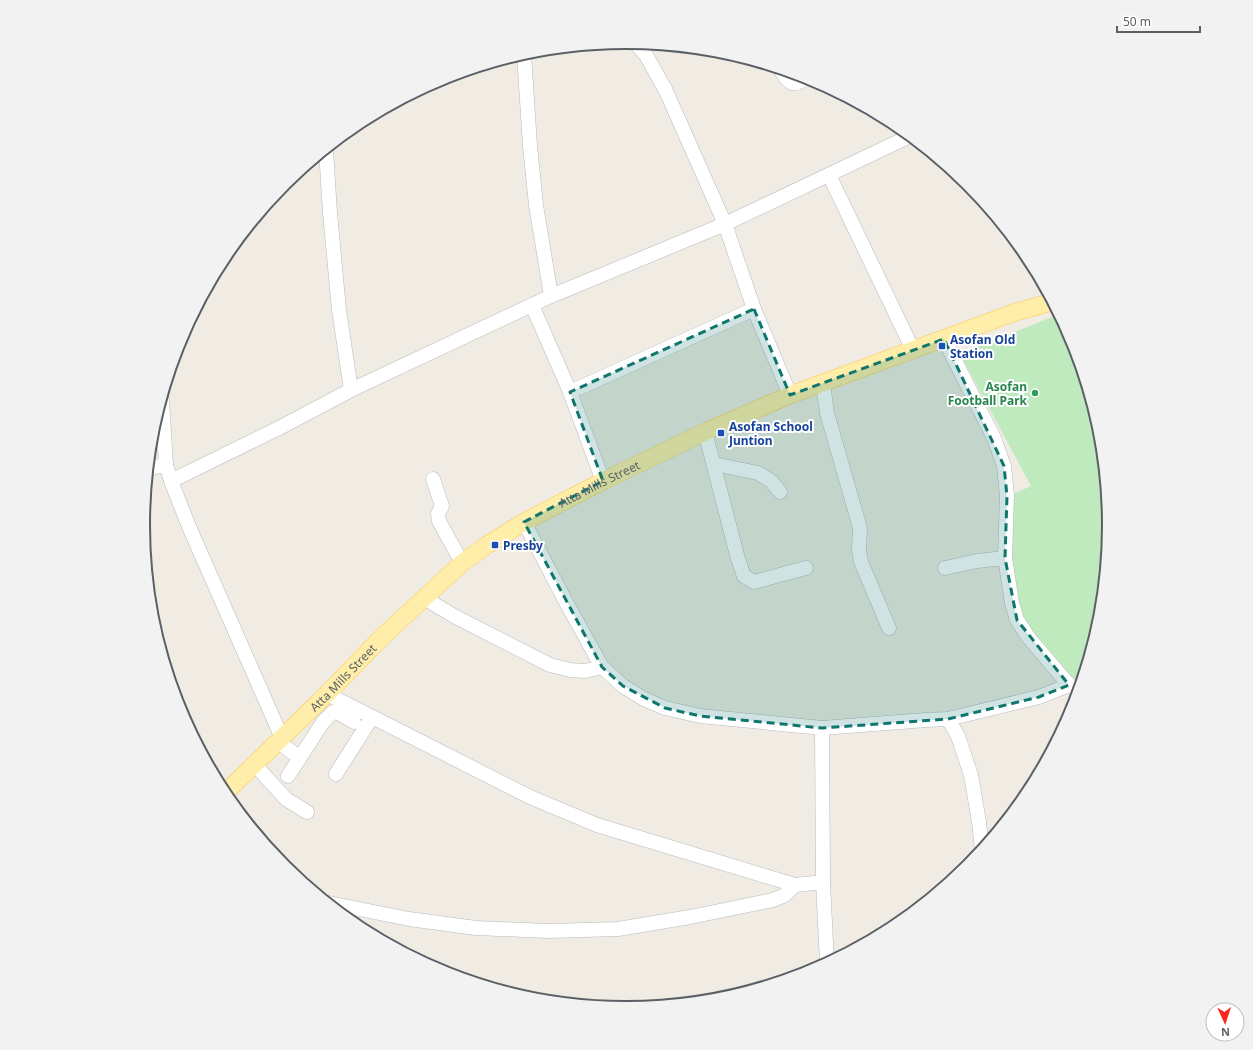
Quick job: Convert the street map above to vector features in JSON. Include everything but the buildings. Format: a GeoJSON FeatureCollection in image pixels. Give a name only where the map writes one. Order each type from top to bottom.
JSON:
{"type":"FeatureCollection","features":[{"type":"Feature","properties":{"kind":"main road","name":"Atta Mills Street"},"geometry":{"type":"LineString","coordinates":[[230,788],[309,712],[381,638],[462,563],[487,545],[524,522],[603,481],[705,432],[790,396],[1016,312],[1047,303]]}},
{"type":"Feature","properties":{"kind":"street"},"geometry":{"type":"LineString","coordinates":[[641,49],[666,90],[725,224],[754,309],[790,396]]}},
{"type":"Feature","properties":{"kind":"street"},"geometry":{"type":"LineString","coordinates":[[524,60],[530,146],[536,205],[551,296]]}},
{"type":"Feature","properties":{"kind":"street"},"geometry":{"type":"LineString","coordinates":[[784,76],[788,82],[793,84],[801,82]]}},
{"type":"Feature","properties":{"kind":"street"},"geometry":{"type":"LineString","coordinates":[[172,480],[281,427],[351,390],[551,296],[725,224],[904,139]]}},
{"type":"Feature","properties":{"kind":"street"},"geometry":{"type":"LineString","coordinates":[[326,156],[330,213],[340,310],[351,390]]}},
{"type":"Feature","properties":{"kind":"street"},"geometry":{"type":"LineString","coordinates":[[829,175],[913,350]]}},
{"type":"Feature","properties":{"kind":"street"},"geometry":{"type":"LineString","coordinates":[[532,305],[570,392],[603,481]]}},
{"type":"Feature","properties":{"kind":"street"},"geometry":{"type":"LineString","coordinates":[[570,392],[754,309]]}},
{"type":"Feature","properties":{"kind":"street"},"geometry":{"type":"LineString","coordinates":[[944,339],[994,438],[1004,466],[1007,496],[1005,558],[1012,604],[1017,620],[1029,638],[1073,687]]}},
{"type":"Feature","properties":{"kind":"street"},"geometry":{"type":"LineString","coordinates":[[823,384],[827,413],[860,528],[859,550],[861,562],[889,628]]}},
{"type":"Feature","properties":{"kind":"street"},"geometry":{"type":"LineString","coordinates":[[163,419],[166,465],[190,529],[280,740],[299,757]]}},
{"type":"Feature","properties":{"kind":"street"},"geometry":{"type":"LineString","coordinates":[[705,432],[744,576],[754,582],[806,568]]}},
{"type":"Feature","properties":{"kind":"street"},"geometry":{"type":"LineString","coordinates":[[714,464],[758,473],[770,481],[780,492]]}},
{"type":"Feature","properties":{"kind":"street"},"geometry":{"type":"LineString","coordinates":[[155,467],[166,465]]}},
{"type":"Feature","properties":{"kind":"street"},"geometry":{"type":"LineString","coordinates":[[432,479],[442,506],[438,514],[439,521],[462,563]]}},
{"type":"Feature","properties":{"kind":"street"},"geometry":{"type":"LineString","coordinates":[[524,522],[602,667],[623,686],[644,699],[665,708],[700,716],[822,728],[948,719],[1073,688]]}},
{"type":"Feature","properties":{"kind":"street"},"geometry":{"type":"LineString","coordinates":[[945,568],[977,561],[1005,558]]}},
{"type":"Feature","properties":{"kind":"street"},"geometry":{"type":"LineString","coordinates":[[424,598],[454,616],[550,665],[570,670],[585,670],[602,667]]}},
{"type":"Feature","properties":{"kind":"street"},"geometry":{"type":"LineString","coordinates":[[327,694],[530,797],[597,825],[795,885],[823,882]]}},
{"type":"Feature","properties":{"kind":"street"},"geometry":{"type":"LineString","coordinates":[[309,712],[323,722]]}},
{"type":"Feature","properties":{"kind":"street"},"geometry":{"type":"LineString","coordinates":[[288,776],[323,722],[333,712],[337,712],[354,722]]}},
{"type":"Feature","properties":{"kind":"street"},"geometry":{"type":"LineString","coordinates":[[336,774],[372,717]]}},
{"type":"Feature","properties":{"kind":"street"},"geometry":{"type":"LineString","coordinates":[[948,719],[958,736],[971,775],[981,842]]}},
{"type":"Feature","properties":{"kind":"street"},"geometry":{"type":"LineString","coordinates":[[822,728],[823,882],[827,957]]}},
{"type":"Feature","properties":{"kind":"street"},"geometry":{"type":"LineString","coordinates":[[255,765],[286,799],[308,812]]}},
{"type":"Feature","properties":{"kind":"street"},"geometry":{"type":"LineString","coordinates":[[340,905],[409,919],[476,928],[548,932],[618,929],[690,917],[773,900],[785,895],[795,885]]}},
{"type":"Feature","properties":{"kind":"highlighted area"},"geometry":{"type":"Polygon","coordinates":[[[754,309],[790,395],[944,339],[1004,466],[1007,496],[1005,558],[1017,620],[1069,685],[1039,697],[948,719],[822,728],[700,716],[665,708],[623,686],[602,667],[524,522],[603,481],[570,392],[754,309]]]}},
{"type":"Feature","properties":{"kind":"green space"},"geometry":{"type":"Polygon","coordinates":[[[1054,316],[1077,372],[1093,432],[1101,494],[1102,525],[1098,587],[1093,618],[1076,680],[1031,629],[1017,606],[1011,562],[1011,495],[1031,486],[960,354],[1054,316]]]}},
{"type":"Feature","properties":{"kind":"place","name":"Asofan Old Station"},"geometry":{"type":"Point","coordinates":[942,346]}},
{"type":"Feature","properties":{"kind":"place","name":"Asofan Football Park"},"geometry":{"type":"Point","coordinates":[1035,393]}},
{"type":"Feature","properties":{"kind":"place","name":"Asofan School Juntion"},"geometry":{"type":"Point","coordinates":[721,433]}},
{"type":"Feature","properties":{"kind":"place","name":"Presby"},"geometry":{"type":"Point","coordinates":[495,545]}}]}
